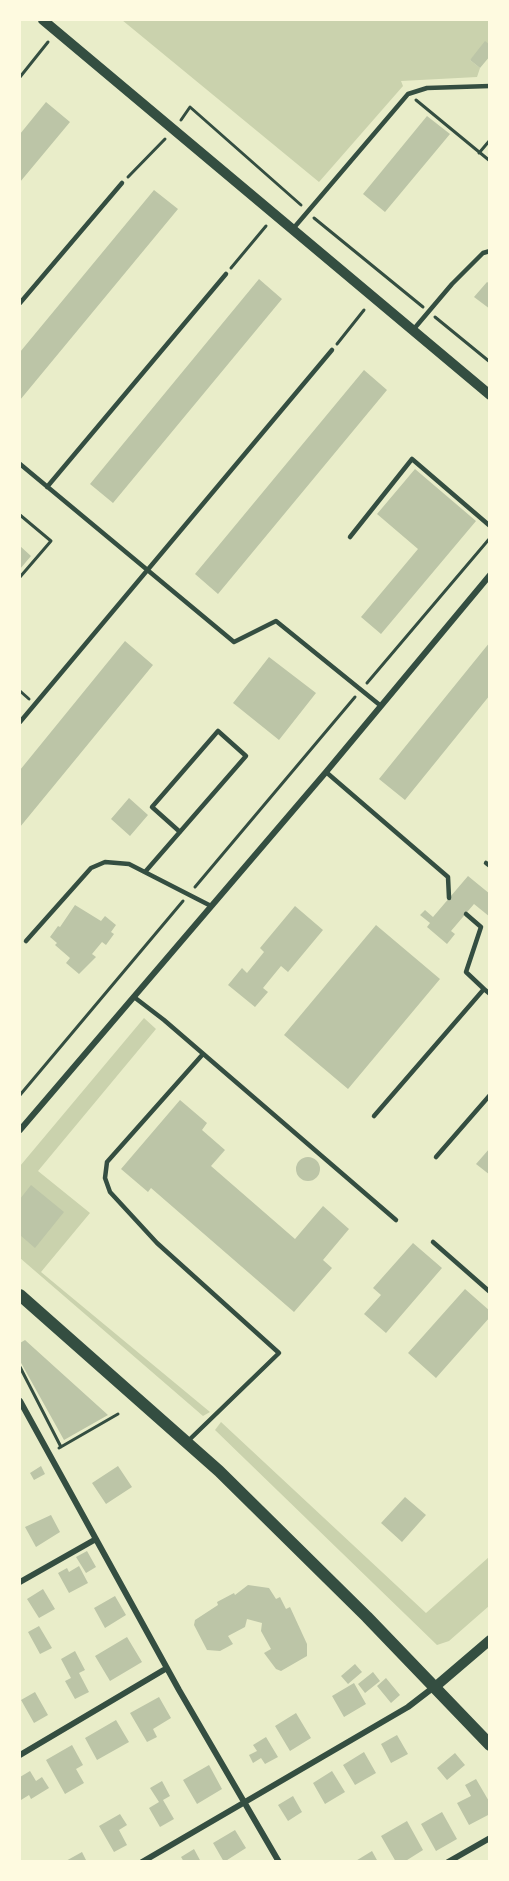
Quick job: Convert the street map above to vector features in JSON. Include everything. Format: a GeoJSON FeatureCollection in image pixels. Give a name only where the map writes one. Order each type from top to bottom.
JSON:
{"type":"FeatureCollection","features":[{"type":"Feature","properties":{"kind":"main road"},"geometry":{"type":"LineString","coordinates":[[20,1295],[188,1441],[435,1687],[489,1745]]}},
{"type":"Feature","properties":{"kind":"street"},"geometry":{"type":"LineString","coordinates":[[43,20],[489,395]]}},
{"type":"Feature","properties":{"kind":"street"},"geometry":{"type":"LineString","coordinates":[[20,1130],[326,772],[489,575]]}},
{"type":"Feature","properties":{"kind":"street"},"geometry":{"type":"LineString","coordinates":[[20,1404],[167,1668],[279,1862]]}},
{"type":"Feature","properties":{"kind":"street"},"geometry":{"type":"LineString","coordinates":[[20,1582],[96,1539]]}},
{"type":"Feature","properties":{"kind":"street"},"geometry":{"type":"LineString","coordinates":[[142,1862],[243,1801],[408,1707],[489,1640]]}},
{"type":"Feature","properties":{"kind":"street"},"geometry":{"type":"LineString","coordinates":[[20,1755],[167,1668]]}},
{"type":"Feature","properties":{"kind":"street"},"geometry":{"type":"LineString","coordinates":[[448,1862],[489,1838]]}},
{"type":"Feature","properties":{"kind":"lane"},"geometry":{"type":"LineString","coordinates":[[292,230],[408,94],[428,88],[489,86]]}},
{"type":"Feature","properties":{"kind":"lane"},"geometry":{"type":"LineString","coordinates":[[20,303],[122,183]]}},
{"type":"Feature","properties":{"kind":"lane"},"geometry":{"type":"LineString","coordinates":[[412,330],[483,253],[489,251]]}},
{"type":"Feature","properties":{"kind":"lane"},"geometry":{"type":"LineString","coordinates":[[47,487],[226,274]]}},
{"type":"Feature","properties":{"kind":"lane"},"geometry":{"type":"LineString","coordinates":[[20,722],[332,350]]}},
{"type":"Feature","properties":{"kind":"lane"},"geometry":{"type":"LineString","coordinates":[[350,537],[412,459],[489,526]]}},
{"type":"Feature","properties":{"kind":"lane"},"geometry":{"type":"LineString","coordinates":[[20,464],[234,642],[276,621],[381,706]]}},
{"type":"Feature","properties":{"kind":"lane"},"geometry":{"type":"LineString","coordinates":[[145,872],[180,832],[246,756],[218,730],[152,807],[180,832]]}},
{"type":"Feature","properties":{"kind":"lane"},"geometry":{"type":"LineString","coordinates":[[326,772],[448,876],[449,898]]}},
{"type":"Feature","properties":{"kind":"lane"},"geometry":{"type":"LineString","coordinates":[[26,941],[91,868],[105,862],[129,864],[211,906]]}},
{"type":"Feature","properties":{"kind":"lane"},"geometry":{"type":"LineString","coordinates":[[466,914],[481,927],[466,972],[489,993]]}},
{"type":"Feature","properties":{"kind":"lane"},"geometry":{"type":"LineString","coordinates":[[374,1116],[484,988]]}},
{"type":"Feature","properties":{"kind":"lane"},"geometry":{"type":"LineString","coordinates":[[134,997],[396,1220]]}},
{"type":"Feature","properties":{"kind":"lane"},"geometry":{"type":"LineString","coordinates":[[188,1441],[279,1353],[157,1243],[110,1192],[105,1178],[107,1162],[203,1054]]}},
{"type":"Feature","properties":{"kind":"lane"},"geometry":{"type":"LineString","coordinates":[[436,1157],[489,1095]]}},
{"type":"Feature","properties":{"kind":"lane"},"geometry":{"type":"LineString","coordinates":[[433,1242],[489,1292]]}},
{"type":"Feature","properties":{"kind":"path"},"geometry":{"type":"LineString","coordinates":[[20,77],[48,42]]}},
{"type":"Feature","properties":{"kind":"path"},"geometry":{"type":"LineString","coordinates":[[408,94],[489,161]]}},
{"type":"Feature","properties":{"kind":"path"},"geometry":{"type":"LineString","coordinates":[[479,153],[489,140]]}},
{"type":"Feature","properties":{"kind":"path"},"geometry":{"type":"LineString","coordinates":[[319,223],[489,362]]}},
{"type":"Feature","properties":{"kind":"path"},"geometry":{"type":"LineString","coordinates":[[226,274],[266,225]]}},
{"type":"Feature","properties":{"kind":"path"},"geometry":{"type":"LineString","coordinates":[[332,350],[364,310]]}},
{"type":"Feature","properties":{"kind":"path"},"geometry":{"type":"LineString","coordinates":[[20,515],[51,541],[20,578]]}},
{"type":"Feature","properties":{"kind":"path"},"geometry":{"type":"LineString","coordinates":[[20,1095],[489,538]]}},
{"type":"Feature","properties":{"kind":"path"},"geometry":{"type":"LineString","coordinates":[[20,1367],[61,1447]]}},
{"type":"Feature","properties":{"kind":"path"},"geometry":{"type":"LineString","coordinates":[[49,1454],[118,1414]]}},
{"type":"Feature","properties":{"kind":"green space"},"geometry":{"type":"Polygon","coordinates":[[[122,20],[489,20],[489,45],[470,60],[480,68],[477,77],[401,81],[403,86],[319,182],[122,20]]]}},
{"type":"Feature","properties":{"kind":"green space"},"geometry":{"type":"Polygon","coordinates":[[[144,1018],[156,1029],[38,1171],[90,1213],[41,1272],[210,1412],[203,1416],[20,1258],[20,1166],[144,1018]]]}},
{"type":"Feature","properties":{"kind":"green space"},"geometry":{"type":"Polygon","coordinates":[[[221,1422],[426,1613],[489,1557],[489,1606],[449,1641],[437,1645],[215,1430],[221,1422]]]}},
{"type":"Feature","properties":{"kind":"building"},"geometry":{"type":"Polygon","coordinates":[[[485,41],[490,45],[490,56],[480,68],[470,60],[485,41]]]}},
{"type":"Feature","properties":{"kind":"building"},"geometry":{"type":"Polygon","coordinates":[[[46,102],[70,122],[20,182],[20,134],[46,102]]]}},
{"type":"Feature","properties":{"kind":"building"},"geometry":{"type":"Polygon","coordinates":[[[427,116],[450,134],[385,212],[363,194],[427,116]]]}},
{"type":"Feature","properties":{"kind":"building"},"geometry":{"type":"Polygon","coordinates":[[[154,190],[178,209],[20,400],[20,352],[154,190]]]}},
{"type":"Feature","properties":{"kind":"building"},"geometry":{"type":"Polygon","coordinates":[[[259,279],[282,299],[113,503],[90,484],[259,279]]]}},
{"type":"Feature","properties":{"kind":"building"},"geometry":{"type":"Polygon","coordinates":[[[487,282],[490,284],[490,309],[474,297],[487,282]]]}},
{"type":"Feature","properties":{"kind":"building"},"geometry":{"type":"Polygon","coordinates":[[[364,370],[387,390],[218,594],[195,574],[364,370]]]}},
{"type":"Feature","properties":{"kind":"building"},"geometry":{"type":"Polygon","coordinates":[[[415,469],[476,521],[381,634],[361,617],[418,549],[377,514],[415,469]]]}},
{"type":"Feature","properties":{"kind":"building"},"geometry":{"type":"Polygon","coordinates":[[[20,546],[31,556],[20,569],[20,546]]]}},
{"type":"Feature","properties":{"kind":"building"},"geometry":{"type":"Polygon","coordinates":[[[125,641],[153,665],[20,827],[20,770],[125,641]]]}},
{"type":"Feature","properties":{"kind":"building"},"geometry":{"type":"Polygon","coordinates":[[[490,642],[490,695],[405,800],[379,779],[490,642]]]}},
{"type":"Feature","properties":{"kind":"building"},"geometry":{"type":"Polygon","coordinates":[[[269,657],[316,693],[279,740],[233,703],[269,657]]]}},
{"type":"Feature","properties":{"kind":"building"},"geometry":{"type":"Polygon","coordinates":[[[129,798],[148,815],[130,836],[111,819],[129,798]]]}},
{"type":"Feature","properties":{"kind":"building"},"geometry":{"type":"Polygon","coordinates":[[[468,876],[490,894],[490,917],[474,904],[451,931],[455,934],[447,944],[427,927],[430,923],[420,915],[425,910],[433,917],[468,876]]]}},
{"type":"Feature","properties":{"kind":"building"},"geometry":{"type":"Polygon","coordinates":[[[75,905],[101,921],[105,916],[116,925],[111,932],[114,934],[106,945],[102,942],[92,954],[96,957],[79,974],[66,963],[70,958],[55,945],[57,943],[50,937],[75,905]]]}},
{"type":"Feature","properties":{"kind":"building"},"geometry":{"type":"Polygon","coordinates":[[[295,906],[323,930],[288,972],[281,966],[263,988],[268,992],[255,1007],[228,985],[242,968],[247,973],[264,952],[260,948],[295,906]]]}},
{"type":"Feature","properties":{"kind":"building"},"geometry":{"type":"Polygon","coordinates":[[[376,925],[440,979],[348,1089],[284,1035],[376,925]]]}},
{"type":"Feature","properties":{"kind":"building"},"geometry":{"type":"Polygon","coordinates":[[[180,1100],[207,1123],[202,1130],[225,1150],[211,1166],[295,1239],[323,1206],[349,1229],[323,1260],[332,1268],[294,1312],[151,1188],[148,1192],[121,1169],[180,1100]]]}},
{"type":"Feature","properties":{"kind":"building"},"geometry":{"type":"Polygon","coordinates":[[[490,1148],[490,1175],[476,1164],[490,1148]]]}},
{"type":"Feature","properties":{"kind":"building"},"geometry":{"type":"Polygon","coordinates":[[[308,1157],[313,1158],[319,1164],[319,1174],[313,1180],[308,1181],[303,1180],[297,1174],[296,1169],[297,1164],[303,1158],[308,1157]]]}},
{"type":"Feature","properties":{"kind":"building"},"geometry":{"type":"Polygon","coordinates":[[[31,1185],[64,1212],[35,1248],[20,1235],[20,1199],[31,1185]]]}},
{"type":"Feature","properties":{"kind":"building"},"geometry":{"type":"Polygon","coordinates":[[[413,1243],[442,1268],[386,1333],[364,1314],[381,1295],[373,1288],[413,1243]]]}},
{"type":"Feature","properties":{"kind":"building"},"geometry":{"type":"Polygon","coordinates":[[[465,1289],[490,1311],[490,1317],[436,1378],[408,1353],[465,1289]]]}},
{"type":"Feature","properties":{"kind":"building"},"geometry":{"type":"Polygon","coordinates":[[[25,1340],[108,1415],[64,1440],[20,1361],[20,1343],[25,1340]]]}},
{"type":"Feature","properties":{"kind":"building"},"geometry":{"type":"Polygon","coordinates":[[[41,1466],[45,1474],[34,1480],[30,1473],[41,1466]]]}},
{"type":"Feature","properties":{"kind":"building"},"geometry":{"type":"Polygon","coordinates":[[[118,1466],[132,1487],[106,1504],[92,1483],[118,1466]]]}},
{"type":"Feature","properties":{"kind":"building"},"geometry":{"type":"Polygon","coordinates":[[[405,1497],[426,1515],[402,1542],[381,1523],[405,1497]]]}},
{"type":"Feature","properties":{"kind":"building"},"geometry":{"type":"Polygon","coordinates":[[[51,1515],[60,1532],[36,1547],[25,1527],[51,1515]]]}},
{"type":"Feature","properties":{"kind":"building"},"geometry":{"type":"Polygon","coordinates":[[[87,1551],[96,1567],[86,1573],[76,1557],[87,1551]]]}},
{"type":"Feature","properties":{"kind":"building"},"geometry":{"type":"Polygon","coordinates":[[[79,1566],[88,1583],[69,1593],[58,1573],[67,1568],[69,1572],[79,1566]]]}},
{"type":"Feature","properties":{"kind":"building"},"geometry":{"type":"Polygon","coordinates":[[[248,1585],[269,1588],[276,1599],[280,1597],[286,1609],[290,1607],[307,1644],[307,1656],[281,1671],[276,1669],[264,1653],[271,1649],[261,1631],[262,1623],[247,1619],[245,1627],[228,1636],[233,1644],[220,1651],[207,1650],[194,1625],[195,1620],[218,1605],[217,1602],[234,1593],[235,1595],[248,1585]]]}},
{"type":"Feature","properties":{"kind":"building"},"geometry":{"type":"Polygon","coordinates":[[[43,1589],[55,1609],[39,1618],[27,1599],[43,1589]]]}},
{"type":"Feature","properties":{"kind":"building"},"geometry":{"type":"Polygon","coordinates":[[[115,1596],[126,1615],[105,1628],[94,1608],[115,1596]]]}},
{"type":"Feature","properties":{"kind":"building"},"geometry":{"type":"Polygon","coordinates":[[[39,1626],[52,1648],[40,1654],[28,1632],[39,1626]]]}},
{"type":"Feature","properties":{"kind":"building"},"geometry":{"type":"Polygon","coordinates":[[[127,1637],[142,1662],[110,1681],[95,1656],[127,1637]]]}},
{"type":"Feature","properties":{"kind":"building"},"geometry":{"type":"Polygon","coordinates":[[[75,1651],[85,1670],[79,1673],[89,1692],[75,1699],[65,1681],[71,1678],[61,1659],[75,1651]]]}},
{"type":"Feature","properties":{"kind":"building"},"geometry":{"type":"Polygon","coordinates":[[[355,1664],[362,1672],[348,1684],[341,1676],[355,1664]]]}},
{"type":"Feature","properties":{"kind":"building"},"geometry":{"type":"Polygon","coordinates":[[[373,1672],[380,1681],[365,1693],[358,1684],[373,1672]]]}},
{"type":"Feature","properties":{"kind":"building"},"geometry":{"type":"Polygon","coordinates":[[[386,1678],[400,1695],[391,1703],[377,1686],[386,1678]]]}},
{"type":"Feature","properties":{"kind":"building"},"geometry":{"type":"Polygon","coordinates":[[[354,1683],[366,1704],[344,1717],[332,1696],[354,1683]]]}},
{"type":"Feature","properties":{"kind":"building"},"geometry":{"type":"Polygon","coordinates":[[[35,1692],[48,1715],[34,1723],[21,1700],[35,1692]]]}},
{"type":"Feature","properties":{"kind":"building"},"geometry":{"type":"Polygon","coordinates":[[[159,1697],[171,1718],[153,1729],[157,1737],[147,1742],[130,1713],[159,1697]]]}},
{"type":"Feature","properties":{"kind":"building"},"geometry":{"type":"Polygon","coordinates":[[[296,1713],[311,1738],[290,1751],[275,1726],[296,1713]]]}},
{"type":"Feature","properties":{"kind":"building"},"geometry":{"type":"Polygon","coordinates":[[[116,1720],[129,1742],[97,1760],[85,1738],[116,1720]]]}},
{"type":"Feature","properties":{"kind":"building"},"geometry":{"type":"Polygon","coordinates":[[[397,1735],[408,1754],[391,1763],[381,1744],[397,1735]]]}},
{"type":"Feature","properties":{"kind":"building"},"geometry":{"type":"Polygon","coordinates":[[[266,1737],[278,1757],[265,1764],[261,1758],[253,1763],[249,1755],[257,1751],[253,1745],[266,1737]]]}},
{"type":"Feature","properties":{"kind":"building"},"geometry":{"type":"Polygon","coordinates":[[[72,1745],[83,1765],[76,1769],[84,1783],[65,1794],[46,1760],[72,1745]]]}},
{"type":"Feature","properties":{"kind":"building"},"geometry":{"type":"Polygon","coordinates":[[[364,1752],[376,1773],[355,1785],[343,1765],[364,1752]]]}},
{"type":"Feature","properties":{"kind":"building"},"geometry":{"type":"Polygon","coordinates":[[[455,1753],[465,1765],[447,1780],[437,1768],[455,1753]]]}},
{"type":"Feature","properties":{"kind":"building"},"geometry":{"type":"Polygon","coordinates":[[[209,1765],[222,1789],[197,1804],[183,1780],[209,1765]]]}},
{"type":"Feature","properties":{"kind":"building"},"geometry":{"type":"Polygon","coordinates":[[[30,1771],[36,1781],[42,1777],[49,1788],[31,1799],[29,1795],[21,1800],[20,1777],[30,1771]]]}},
{"type":"Feature","properties":{"kind":"building"},"geometry":{"type":"Polygon","coordinates":[[[332,1771],[345,1792],[325,1804],[313,1783],[332,1771]]]}},
{"type":"Feature","properties":{"kind":"building"},"geometry":{"type":"Polygon","coordinates":[[[476,1779],[490,1803],[490,1814],[469,1825],[457,1803],[471,1796],[465,1785],[476,1779]]]}},
{"type":"Feature","properties":{"kind":"building"},"geometry":{"type":"Polygon","coordinates":[[[162,1781],[170,1796],[163,1800],[174,1819],[160,1827],[149,1808],[159,1802],[150,1788],[162,1781]]]}},
{"type":"Feature","properties":{"kind":"building"},"geometry":{"type":"Polygon","coordinates":[[[293,1796],[302,1812],[288,1821],[278,1805],[293,1796]]]}},
{"type":"Feature","properties":{"kind":"building"},"geometry":{"type":"Polygon","coordinates":[[[442,1812],[457,1839],[436,1851],[421,1824],[442,1812]]]}},
{"type":"Feature","properties":{"kind":"building"},"geometry":{"type":"Polygon","coordinates":[[[120,1814],[127,1825],[119,1830],[127,1845],[114,1852],[99,1826],[120,1814]]]}},
{"type":"Feature","properties":{"kind":"building"},"geometry":{"type":"Polygon","coordinates":[[[407,1821],[423,1850],[404,1862],[396,1862],[381,1836],[407,1821]]]}},
{"type":"Feature","properties":{"kind":"building"},"geometry":{"type":"Polygon","coordinates":[[[235,1830],[246,1848],[224,1862],[213,1843],[235,1830]]]}},
{"type":"Feature","properties":{"kind":"building"},"geometry":{"type":"Polygon","coordinates":[[[194,1849],[201,1862],[184,1862],[181,1857],[194,1849]]]}},
{"type":"Feature","properties":{"kind":"building"},"geometry":{"type":"Polygon","coordinates":[[[372,1851],[378,1862],[354,1862],[372,1851]]]}},
{"type":"Feature","properties":{"kind":"building"},"geometry":{"type":"Polygon","coordinates":[[[82,1852],[87,1862],[64,1862],[82,1852]]]}}]}
